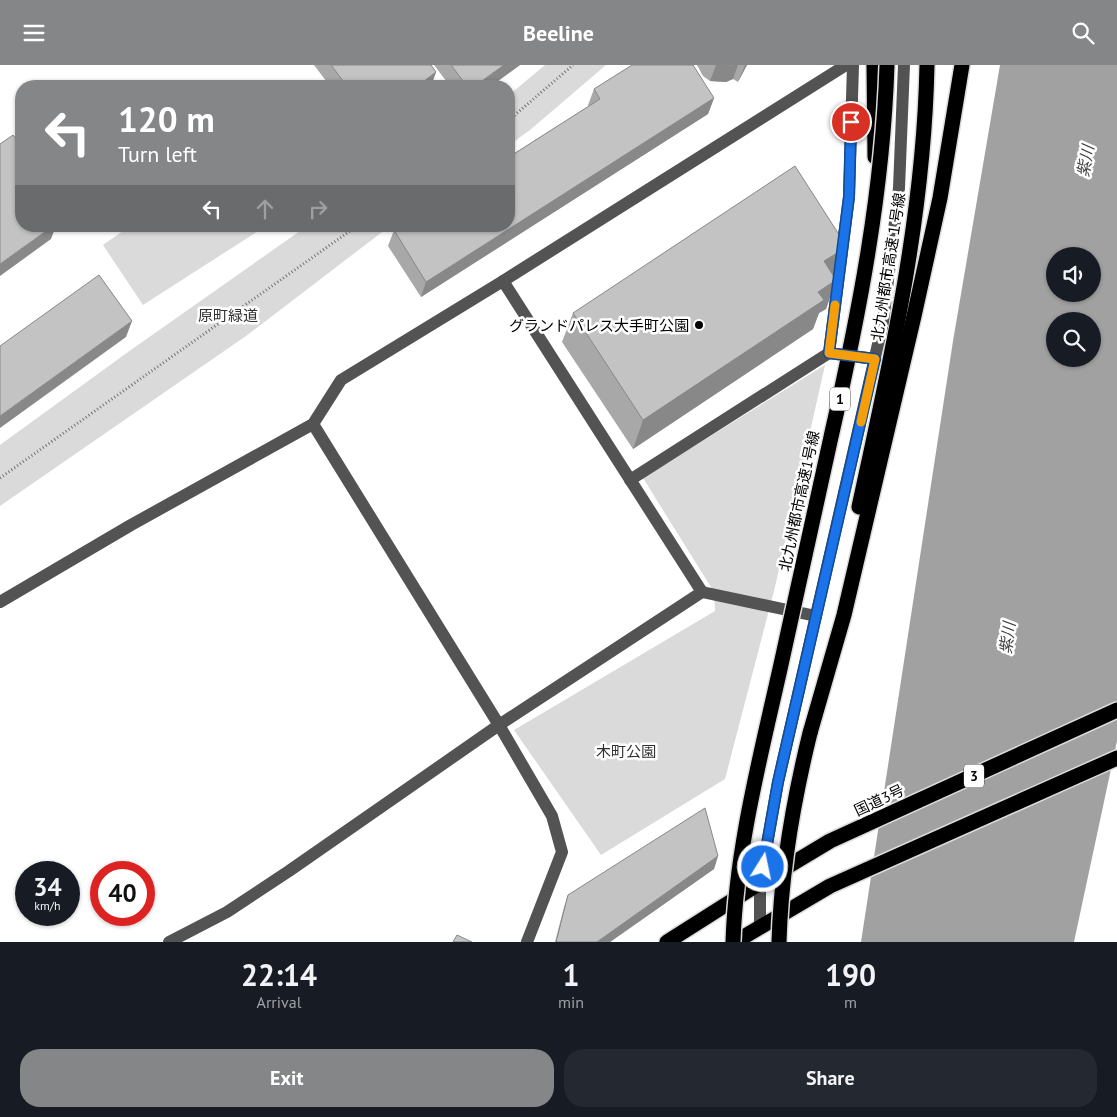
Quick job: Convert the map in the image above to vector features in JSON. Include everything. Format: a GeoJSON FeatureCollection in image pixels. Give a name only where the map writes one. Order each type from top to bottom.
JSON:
{"type":"FeatureCollection","features":[{"type":"Feature","properties":{"kind":"highway"},"geometry":{"type":"LineString","coordinates":[[874,65],[874,218]]}},
{"type":"Feature","properties":{"kind":"highway","name":"北九州都市高速1号線"},"geometry":{"type":"LineString","coordinates":[[734,942],[734,912],[750,810],[858,315],[874,218],[886,99],[887,65]]}},
{"type":"Feature","properties":{"kind":"highway","name":"北九州都市高速１号線"},"geometry":{"type":"LineString","coordinates":[[779,942],[780,904],[792,811],[900,317],[917,207],[926,65]]}},
{"type":"Feature","properties":{"kind":"highway"},"geometry":{"type":"LineString","coordinates":[[810,733],[844,615],[914,316],[940,198],[962,65]]}},
{"type":"Feature","properties":{"kind":"highway","name":"国道3号"},"geometry":{"type":"LineString","coordinates":[[667,942],[830,841],[1117,710]]}},
{"type":"Feature","properties":{"kind":"highway"},"geometry":{"type":"LineString","coordinates":[[734,942],[830,886],[1117,758]]}},
{"type":"Feature","properties":{"kind":"street"},"geometry":{"type":"LineString","coordinates":[[0,602],[131,525],[313,424],[341,380],[503,281],[846,65]]}},
{"type":"Feature","properties":{"kind":"street"},"geometry":{"type":"LineString","coordinates":[[829,353],[849,197],[853,65]]}},
{"type":"Feature","properties":{"kind":"street"},"geometry":{"type":"LineString","coordinates":[[760,926],[760,883],[778,782],[883,322],[899,188],[904,65]]}},
{"type":"Feature","properties":{"kind":"street"},"geometry":{"type":"LineString","coordinates":[[503,281],[702,593]]}},
{"type":"Feature","properties":{"kind":"street"},"geometry":{"type":"LineString","coordinates":[[630,480],[829,353],[875,359]]}},
{"type":"Feature","properties":{"kind":"street"},"geometry":{"type":"LineString","coordinates":[[313,424],[499,725],[552,816],[562,852],[527,942]]}},
{"type":"Feature","properties":{"kind":"street"},"geometry":{"type":"LineString","coordinates":[[169,942],[227,912],[499,725],[702,593],[816,616]]}},
{"type":"Feature","properties":{"kind":"path"},"geometry":{"type":"LineString","coordinates":[[515,115],[573,65]]}},
{"type":"Feature","properties":{"kind":"path"},"geometry":{"type":"LineString","coordinates":[[0,478],[348,232]]}},
{"type":"Feature","properties":{"kind":"green space"},"geometry":{"type":"Polygon","coordinates":[[[545,65],[606,65],[515,141],[515,90],[545,65]]]}},
{"type":"Feature","properties":{"kind":"green space"},"geometry":{"type":"Polygon","coordinates":[[[121,232],[257,232],[143,305],[103,245],[121,232]]]}},
{"type":"Feature","properties":{"kind":"green space","name":"原町緑道"},"geometry":{"type":"Polygon","coordinates":[[[298,232],[382,232],[246,336],[0,506],[0,445],[298,232]]]}},
{"type":"Feature","properties":{"kind":"green space","name":"木町公園"},"geometry":{"type":"Polygon","coordinates":[[[825,365],[775,587],[725,779],[601,855],[514,730],[715,611],[714,592],[643,478],[825,365]]]}},
{"type":"Feature","properties":{"kind":"water","name":"紫川"},"geometry":{"type":"Polygon","coordinates":[[[1000,65],[1117,65],[1117,741],[1074,942],[861,942],[953,341],[1000,65]]]}},
{"type":"Feature","properties":{"kind":"building"},"geometry":{"type":"Polygon","coordinates":[[[331,65],[431,65],[436,72],[425,80],[342,80],[331,65]]]}},
{"type":"Feature","properties":{"kind":"building"},"geometry":{"type":"Polygon","coordinates":[[[451,65],[504,65],[483,80],[462,80],[451,65]]]}},
{"type":"Feature","properties":{"kind":"building"},"geometry":{"type":"Polygon","coordinates":[[[632,65],[693,65],[714,98],[515,225],[515,153],[600,99],[594,89],[632,65]]]}},
{"type":"Feature","properties":{"kind":"building"},"geometry":{"type":"Polygon","coordinates":[[[13,135],[15,138],[15,232],[45,232],[0,264],[0,144],[13,135]]]}},
{"type":"Feature","properties":{"kind":"building","name":"グランドパレス大手町公園"},"geometry":{"type":"Polygon","coordinates":[[[795,166],[847,247],[824,261],[836,280],[818,292],[824,300],[643,420],[573,313],[795,166]]]}},
{"type":"Feature","properties":{"kind":"building"},"geometry":{"type":"Polygon","coordinates":[[[395,232],[504,232],[426,282],[395,232]]]}},
{"type":"Feature","properties":{"kind":"building"},"geometry":{"type":"Polygon","coordinates":[[[99,275],[132,321],[0,416],[0,346],[99,275]]]}},
{"type":"Feature","properties":{"kind":"building"},"geometry":{"type":"Polygon","coordinates":[[[705,808],[718,856],[597,942],[556,942],[568,895],[705,808]]]}},
{"type":"Feature","properties":{"kind":"building"},"geometry":{"type":"Polygon","coordinates":[[[457,935],[472,942],[453,942],[457,935]]]}},
{"type":"Feature","properties":{"kind":"slow traffic"},"geometry":{"type":"LineString","coordinates":[[835,305],[829,353],[875,359],[861,422]]}},
{"type":"Feature","properties":{"kind":"place","name":"グランドパレス大手町公園"},"geometry":{"type":"Point","coordinates":[699,325]}},
{"type":"Feature","properties":{"kind":"route"},"geometry":{"type":"LineString","coordinates":[[763,867],[778,782],[875,359],[829,353],[849,197],[851,122]]}}]}
